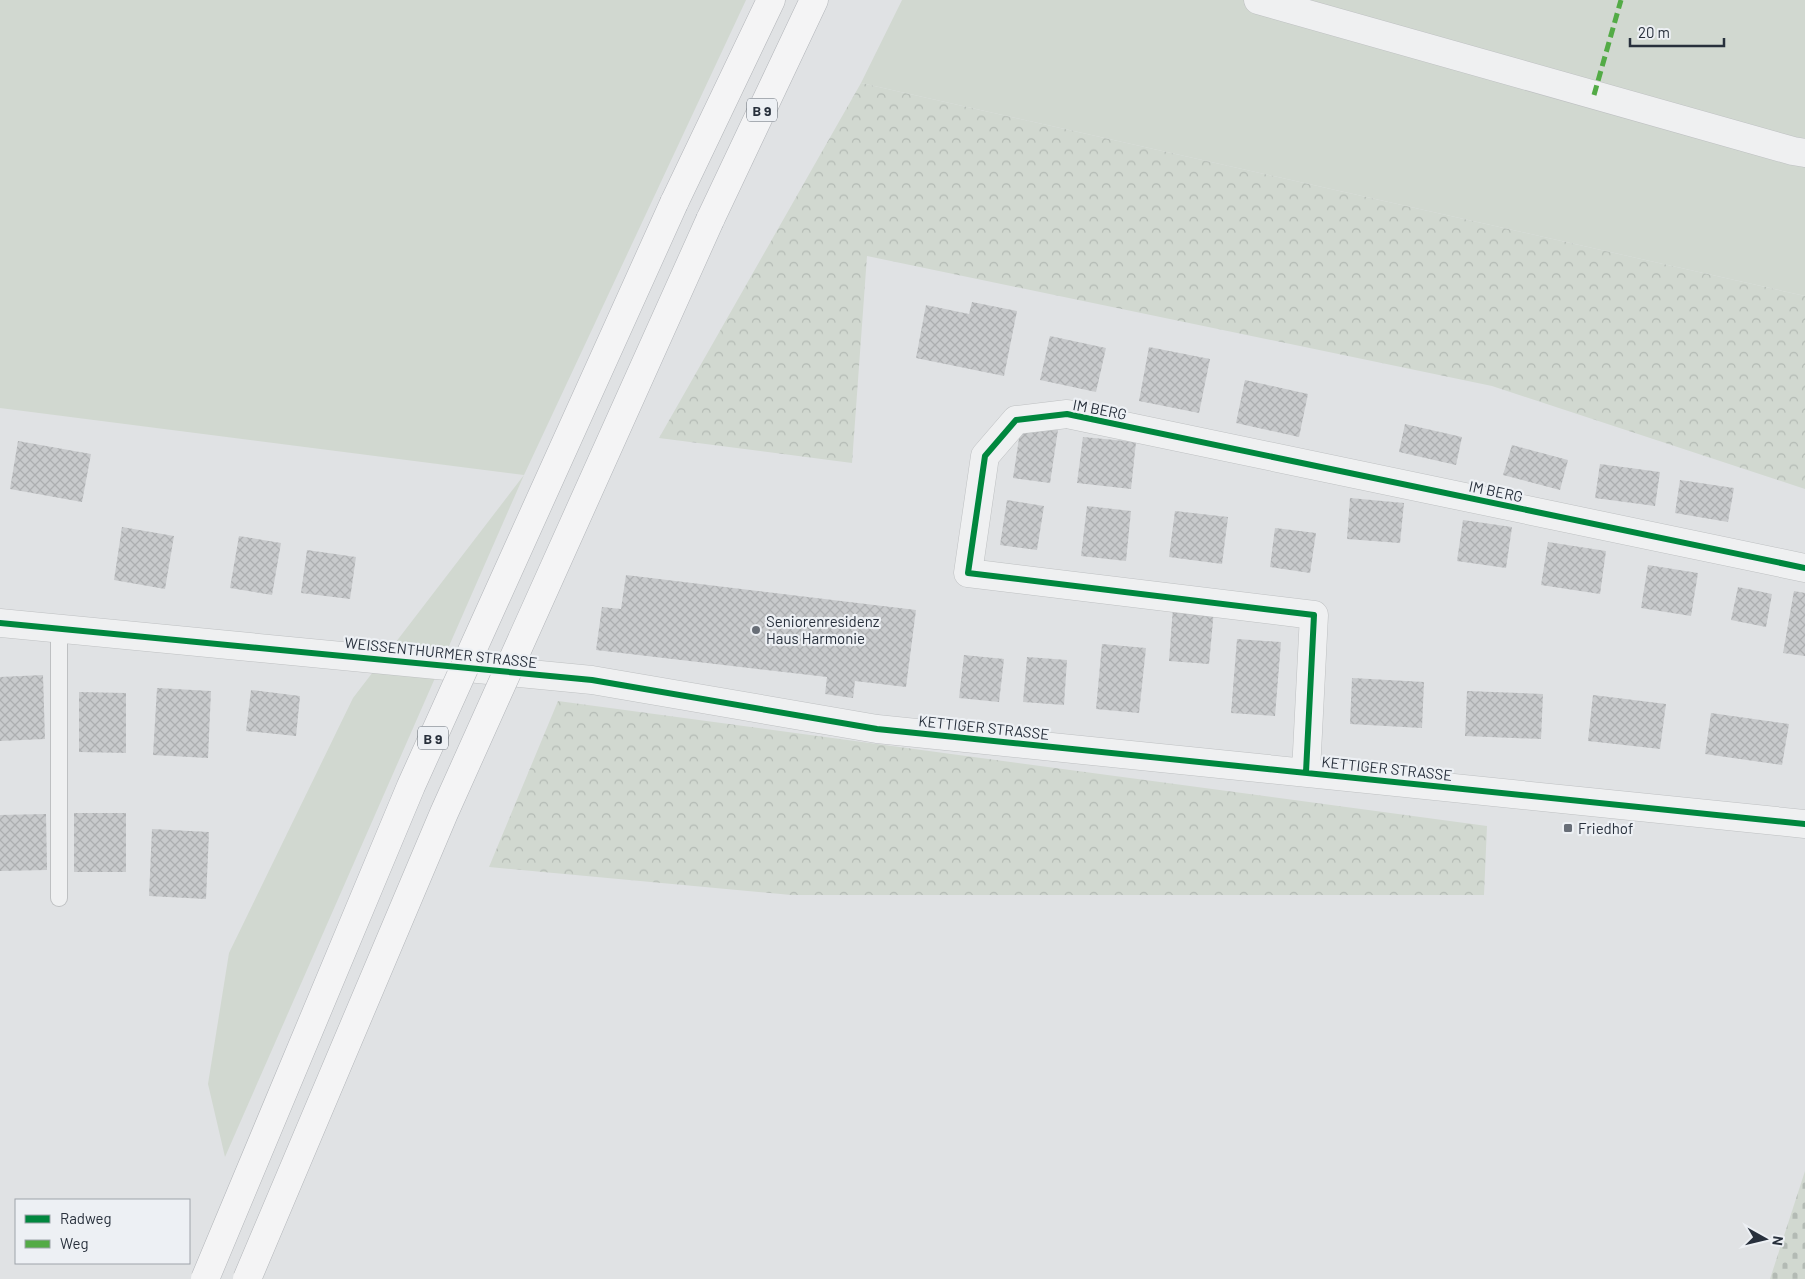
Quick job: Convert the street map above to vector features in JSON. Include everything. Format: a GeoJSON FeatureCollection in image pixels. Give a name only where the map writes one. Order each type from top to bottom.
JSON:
{"type":"FeatureCollection","features":[{"type":"Feature","properties":{"kind":"highway","name":"B 9"},"geometry":{"type":"LineString","coordinates":[[205,1279],[411,786],[674,203],[771,0]]}},
{"type":"Feature","properties":{"kind":"highway","name":"B 9"},"geometry":{"type":"LineString","coordinates":[[247,1279],[444,813],[710,220],[814,0]]}},
{"type":"Feature","properties":{"kind":"street"},"geometry":{"type":"LineString","coordinates":[[1258,0],[1792,152],[1805,153]]}},
{"type":"Feature","properties":{"kind":"street","name":"IM BERG"},"geometry":{"type":"LineString","coordinates":[[1306,772],[1314,615],[968,573],[986,456],[1016,420],[1067,414],[1805,568]]}},
{"type":"Feature","properties":{"kind":"street","name":"WEISSENTHURMER STRASSE"},"geometry":{"type":"LineString","coordinates":[[0,622],[592,680],[877,729]]}},
{"type":"Feature","properties":{"kind":"street","name":"KETTIGER STRASSE"},"geometry":{"type":"LineString","coordinates":[[877,729],[1805,824]]}},
{"type":"Feature","properties":{"kind":"lane"},"geometry":{"type":"LineString","coordinates":[[59,628],[60,898]]}},
{"type":"Feature","properties":{"kind":"green space"},"geometry":{"type":"Polygon","coordinates":[[[0,0],[746,0],[524,475],[0,408],[0,0]]]}},
{"type":"Feature","properties":{"kind":"green space"},"geometry":{"type":"Polygon","coordinates":[[[902,0],[1805,0],[1805,296],[861,83],[902,0]]]}},
{"type":"Feature","properties":{"kind":"green space"},"geometry":{"type":"Polygon","coordinates":[[[861,83],[1805,296],[1805,489],[1492,386],[867,256],[852,463],[659,438],[861,83]]]}},
{"type":"Feature","properties":{"kind":"green space"},"geometry":{"type":"Polygon","coordinates":[[[524,475],[225,1157],[208,1084],[229,953],[353,698],[524,475]]]}},
{"type":"Feature","properties":{"kind":"green space"},"geometry":{"type":"Polygon","coordinates":[[[558,701],[1487,826],[1484,895],[791,895],[489,867],[558,701]]]}},
{"type":"Feature","properties":{"kind":"green space"},"geometry":{"type":"Polygon","coordinates":[[[1805,1171],[1805,1279],[1770,1279],[1805,1171]]]}},
{"type":"Feature","properties":{"kind":"building"},"geometry":{"type":"Polygon","coordinates":[[[972,302],[1017,311],[1004,376],[916,358],[926,305],[969,314],[972,302]]]}},
{"type":"Feature","properties":{"kind":"building"},"geometry":{"type":"Polygon","coordinates":[[[1050,336],[1106,348],[1096,392],[1040,380],[1050,336]]]}},
{"type":"Feature","properties":{"kind":"building"},"geometry":{"type":"Polygon","coordinates":[[[1149,347],[1210,359],[1199,413],[1139,401],[1149,347]]]}},
{"type":"Feature","properties":{"kind":"building"},"geometry":{"type":"Polygon","coordinates":[[[1245,380],[1308,394],[1299,437],[1236,423],[1245,380]]]}},
{"type":"Feature","properties":{"kind":"building"},"geometry":{"type":"Polygon","coordinates":[[[1405,424],[1462,437],[1456,465],[1399,452],[1405,424]]]}},
{"type":"Feature","properties":{"kind":"building"},"geometry":{"type":"Polygon","coordinates":[[[1021,425],[1058,430],[1050,483],[1013,478],[1021,425]]]}},
{"type":"Feature","properties":{"kind":"building"},"geometry":{"type":"Polygon","coordinates":[[[1083,437],[1136,442],[1131,489],[1077,483],[1083,437]]]}},
{"type":"Feature","properties":{"kind":"building"},"geometry":{"type":"Polygon","coordinates":[[[18,441],[91,454],[82,502],[10,489],[18,441]]]}},
{"type":"Feature","properties":{"kind":"building"},"geometry":{"type":"Polygon","coordinates":[[[1512,445],[1568,460],[1560,490],[1503,475],[1512,445]]]}},
{"type":"Feature","properties":{"kind":"building"},"geometry":{"type":"Polygon","coordinates":[[[1600,464],[1660,472],[1655,506],[1595,498],[1600,464]]]}},
{"type":"Feature","properties":{"kind":"building"},"geometry":{"type":"Polygon","coordinates":[[[1680,480],[1734,488],[1728,522],[1675,513],[1680,480]]]}},
{"type":"Feature","properties":{"kind":"building"},"geometry":{"type":"Polygon","coordinates":[[[1350,498],[1404,503],[1400,543],[1347,539],[1350,498]]]}},
{"type":"Feature","properties":{"kind":"building"},"geometry":{"type":"Polygon","coordinates":[[[1007,500],[1044,506],[1037,550],[1000,545],[1007,500]]]}},
{"type":"Feature","properties":{"kind":"building"},"geometry":{"type":"Polygon","coordinates":[[[1087,506],[1131,511],[1126,561],[1081,556],[1087,506]]]}},
{"type":"Feature","properties":{"kind":"building"},"geometry":{"type":"Polygon","coordinates":[[[1175,511],[1228,517],[1222,564],[1169,557],[1175,511]]]}},
{"type":"Feature","properties":{"kind":"building"},"geometry":{"type":"Polygon","coordinates":[[[1463,520],[1512,527],[1506,568],[1457,561],[1463,520]]]}},
{"type":"Feature","properties":{"kind":"building"},"geometry":{"type":"Polygon","coordinates":[[[122,527],[174,536],[165,589],[114,580],[122,527]]]}},
{"type":"Feature","properties":{"kind":"building"},"geometry":{"type":"Polygon","coordinates":[[[1275,528],[1316,533],[1310,573],[1270,567],[1275,528]]]}},
{"type":"Feature","properties":{"kind":"building"},"geometry":{"type":"Polygon","coordinates":[[[239,536],[281,543],[272,595],[230,588],[239,536]]]}},
{"type":"Feature","properties":{"kind":"building"},"geometry":{"type":"Polygon","coordinates":[[[1548,542],[1606,551],[1600,594],[1541,585],[1548,542]]]}},
{"type":"Feature","properties":{"kind":"building"},"geometry":{"type":"Polygon","coordinates":[[[307,550],[356,557],[350,599],[301,593],[307,550]]]}},
{"type":"Feature","properties":{"kind":"building"},"geometry":{"type":"Polygon","coordinates":[[[1648,565],[1698,573],[1691,616],[1641,608],[1648,565]]]}},
{"type":"Feature","properties":{"kind":"building","name":"Seniorenresidenz Haus Harmonie"},"geometry":{"type":"Polygon","coordinates":[[[626,575],[916,610],[906,687],[855,681],[853,698],[825,694],[827,677],[596,650],[602,607],[621,609],[626,575]]]}},
{"type":"Feature","properties":{"kind":"building"},"geometry":{"type":"Polygon","coordinates":[[[1738,587],[1772,594],[1766,627],[1731,620],[1738,587]]]}},
{"type":"Feature","properties":{"kind":"building"},"geometry":{"type":"Polygon","coordinates":[[[1794,591],[1805,593],[1805,656],[1783,653],[1794,591]]]}},
{"type":"Feature","properties":{"kind":"building"},"geometry":{"type":"Polygon","coordinates":[[[1173,607],[1214,610],[1209,664],[1169,661],[1173,607]]]}},
{"type":"Feature","properties":{"kind":"building"},"geometry":{"type":"Polygon","coordinates":[[[1237,639],[1281,642],[1275,716],[1231,713],[1237,639]]]}},
{"type":"Feature","properties":{"kind":"building"},"geometry":{"type":"Polygon","coordinates":[[[1102,644],[1146,648],[1139,713],[1096,709],[1102,644]]]}},
{"type":"Feature","properties":{"kind":"building"},"geometry":{"type":"Polygon","coordinates":[[[964,655],[1004,659],[999,702],[959,698],[964,655]]]}},
{"type":"Feature","properties":{"kind":"building"},"geometry":{"type":"Polygon","coordinates":[[[1027,657],[1067,660],[1064,705],[1023,702],[1027,657]]]}},
{"type":"Feature","properties":{"kind":"building"},"geometry":{"type":"Polygon","coordinates":[[[43,675],[45,739],[0,741],[0,677],[43,675]]]}},
{"type":"Feature","properties":{"kind":"building"},"geometry":{"type":"Polygon","coordinates":[[[1352,678],[1424,682],[1422,728],[1350,724],[1352,678]]]}},
{"type":"Feature","properties":{"kind":"building"},"geometry":{"type":"Polygon","coordinates":[[[157,688],[211,691],[208,758],[153,755],[157,688]]]}},
{"type":"Feature","properties":{"kind":"building"},"geometry":{"type":"Polygon","coordinates":[[[251,690],[300,696],[296,736],[246,731],[251,690]]]}},
{"type":"Feature","properties":{"kind":"building"},"geometry":{"type":"Polygon","coordinates":[[[1467,691],[1543,694],[1541,739],[1465,736],[1467,691]]]}},
{"type":"Feature","properties":{"kind":"building"},"geometry":{"type":"Polygon","coordinates":[[[79,692],[126,693],[126,753],[79,752],[79,692]]]}},
{"type":"Feature","properties":{"kind":"building"},"geometry":{"type":"Polygon","coordinates":[[[1593,695],[1666,704],[1660,749],[1588,741],[1593,695]]]}},
{"type":"Feature","properties":{"kind":"building"},"geometry":{"type":"Polygon","coordinates":[[[1711,713],[1789,724],[1782,765],[1705,754],[1711,713]]]}},
{"type":"Feature","properties":{"kind":"building"},"geometry":{"type":"Polygon","coordinates":[[[74,813],[126,813],[126,872],[74,872],[74,813]]]}},
{"type":"Feature","properties":{"kind":"building"},"geometry":{"type":"Polygon","coordinates":[[[46,814],[47,870],[0,871],[0,815],[46,814]]]}},
{"type":"Feature","properties":{"kind":"building"},"geometry":{"type":"Polygon","coordinates":[[[152,829],[209,832],[206,899],[149,896],[152,829]]]}},
{"type":"Feature","properties":{"kind":"marked path"},"geometry":{"type":"LineString","coordinates":[[1594,95],[1621,0]]}},
{"type":"Feature","properties":{"kind":"cycle path"},"geometry":{"type":"LineString","coordinates":[[1306,772],[1314,615],[968,573],[985,456],[1016,420],[1067,414],[1805,568]]}},
{"type":"Feature","properties":{"kind":"cycle path"},"geometry":{"type":"LineString","coordinates":[[0,623],[592,680],[877,729],[1805,824]]}},
{"type":"Feature","properties":{"kind":"place","name":"Seniorenresidenz Haus Harmonie"},"geometry":{"type":"Point","coordinates":[756,630]}},
{"type":"Feature","properties":{"kind":"place","name":"Friedhof"},"geometry":{"type":"Point","coordinates":[1568,828]}}]}
